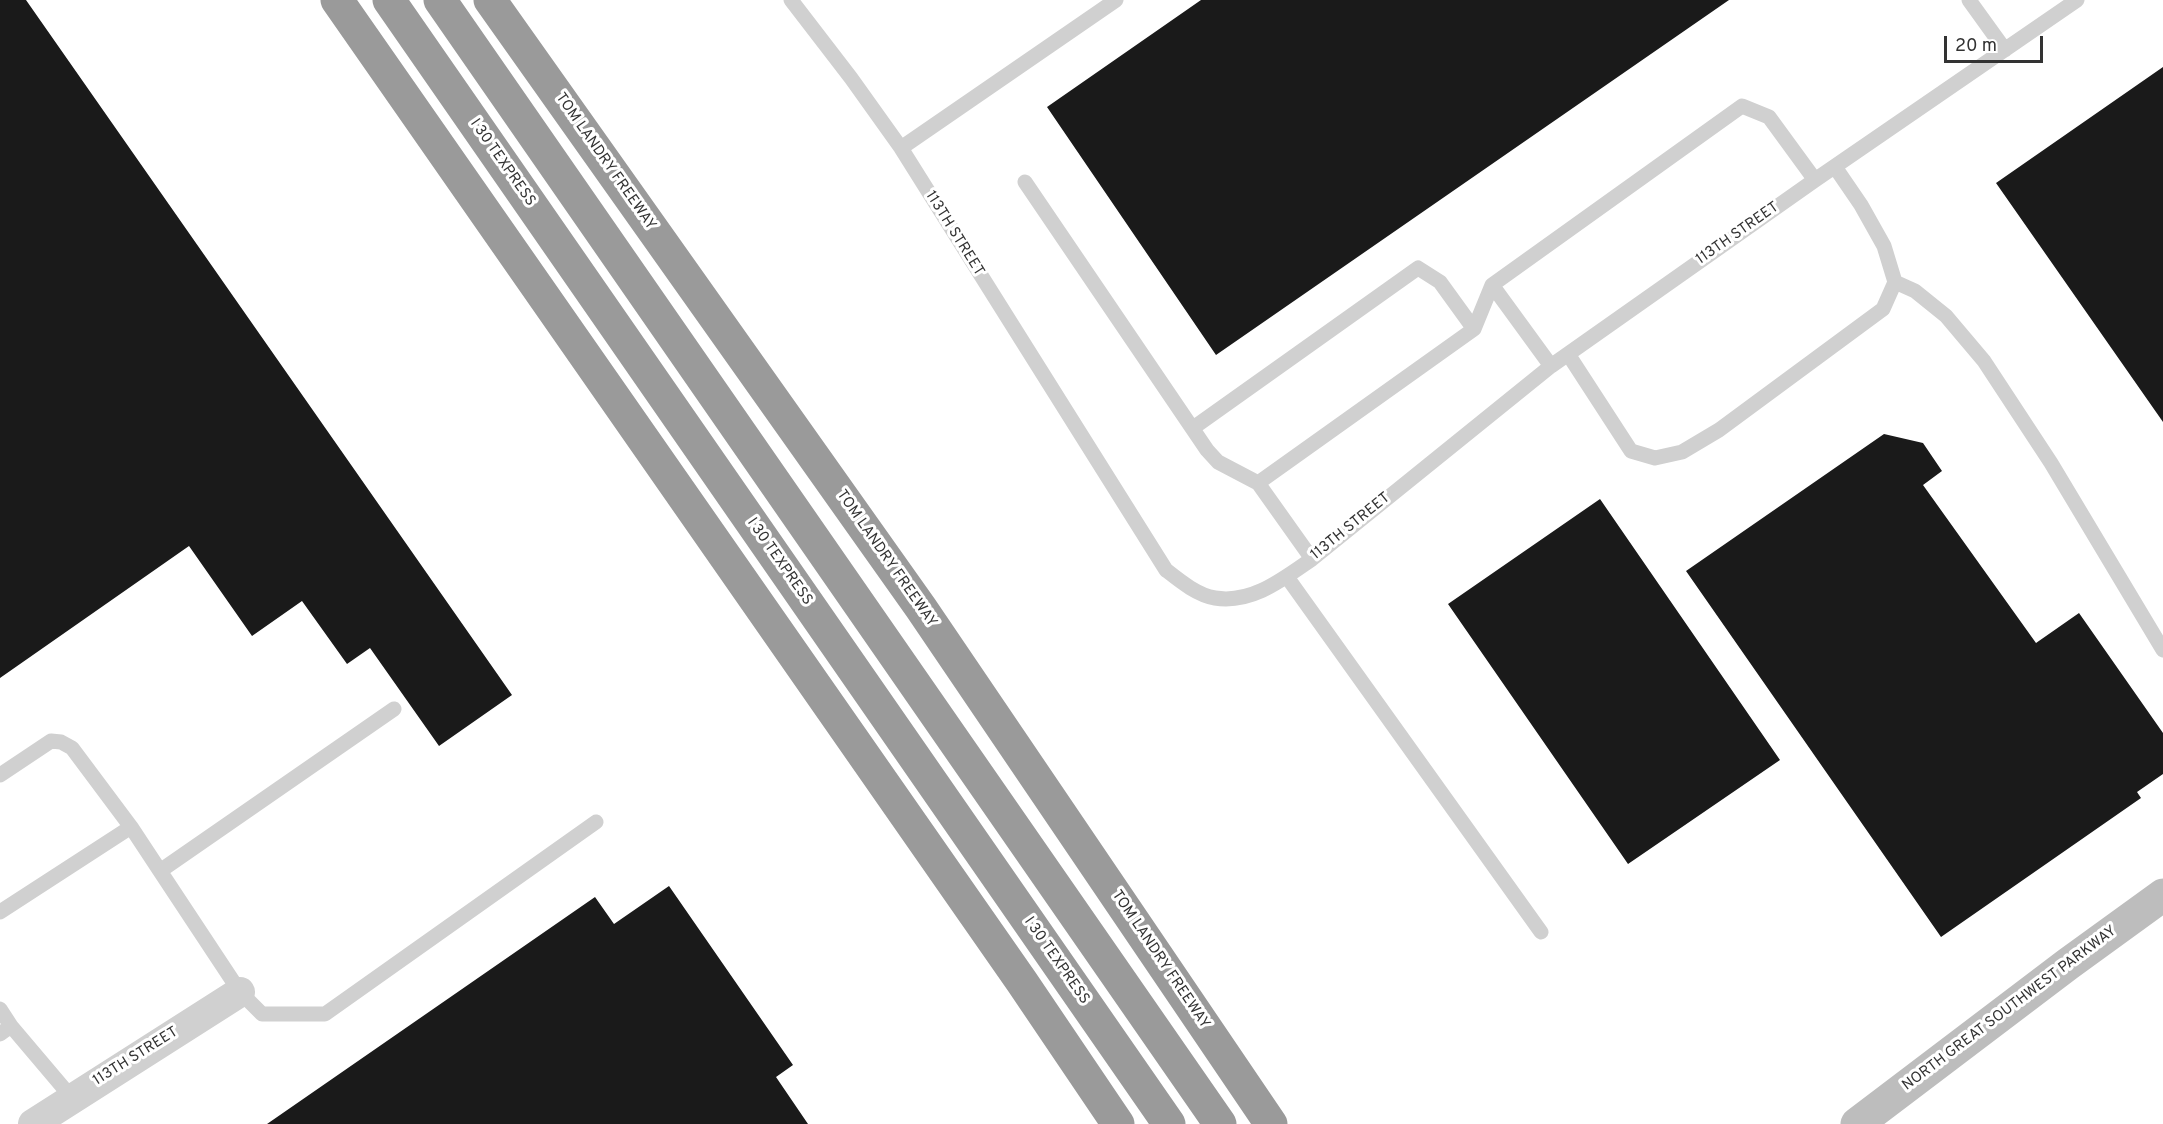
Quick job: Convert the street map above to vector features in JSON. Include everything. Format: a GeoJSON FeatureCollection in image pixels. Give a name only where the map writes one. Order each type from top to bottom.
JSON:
{"type":"FeatureCollection","features":[{"type":"Feature","properties":{"kind":"highway"},"geometry":{"type":"LineString","coordinates":[[337,0],[1023,982],[1118,1124]]}},
{"type":"Feature","properties":{"kind":"highway","name":"I 30 TEXPRESS"},"geometry":{"type":"LineString","coordinates":[[389,0],[1169,1124]]}},
{"type":"Feature","properties":{"kind":"highway"},"geometry":{"type":"LineString","coordinates":[[440,0],[1220,1124]]}},
{"type":"Feature","properties":{"kind":"highway","name":"TOM LANDRY FREEWAY"},"geometry":{"type":"LineString","coordinates":[[490,0],[921,608],[1271,1124]]}},
{"type":"Feature","properties":{"kind":"street","name":"NORTH GREAT SOUTHWEST PARKWAY"},"geometry":{"type":"LineString","coordinates":[[1857,1124],[2163,895]]}},
{"type":"Feature","properties":{"kind":"street","name":"113TH STREET"},"geometry":{"type":"LineString","coordinates":[[33,1124],[240,992]]}},
{"type":"Feature","properties":{"kind":"lane","name":"113TH STREET"},"geometry":{"type":"LineString","coordinates":[[791,0],[901,148],[1166,570],[1187,586],[1214,598],[1246,597],[1287,577],[1551,366],[1815,180],[2077,0]]}},
{"type":"Feature","properties":{"kind":"lane"},"geometry":{"type":"LineString","coordinates":[[1969,0],[2005,50]]}},
{"type":"Feature","properties":{"kind":"lane"},"geometry":{"type":"LineString","coordinates":[[901,148],[1112,1]]}},
{"type":"Feature","properties":{"kind":"lane"},"geometry":{"type":"LineString","coordinates":[[1258,483],[1474,329],[1492,285],[1742,106],[1768,117],[1815,180]]}},
{"type":"Feature","properties":{"kind":"lane"},"geometry":{"type":"LineString","coordinates":[[1568,354],[1631,451],[1655,458],[1682,452],[1719,430],[1883,309],[1895,282],[1884,246],[1835,167]]}},
{"type":"Feature","properties":{"kind":"lane"},"geometry":{"type":"LineString","coordinates":[[1025,182],[1218,462],[1258,483],[1312,559]]}},
{"type":"Feature","properties":{"kind":"lane"},"geometry":{"type":"LineString","coordinates":[[1193,428],[1418,268],[1440,282],[1474,329]]}},
{"type":"Feature","properties":{"kind":"lane"},"geometry":{"type":"LineString","coordinates":[[1895,282],[1915,291],[1946,316],[1984,362],[2051,463],[2163,650]]}},
{"type":"Feature","properties":{"kind":"lane"},"geometry":{"type":"LineString","coordinates":[[1492,285],[1551,366]]}},
{"type":"Feature","properties":{"kind":"lane"},"geometry":{"type":"LineString","coordinates":[[1287,577],[1542,932]]}},
{"type":"Feature","properties":{"kind":"lane"},"geometry":{"type":"LineString","coordinates":[[160,871],[394,709]]}},
{"type":"Feature","properties":{"kind":"lane"},"geometry":{"type":"LineString","coordinates":[[0,776],[51,741],[61,742],[72,748],[131,826],[240,992],[262,1014],[325,1014],[596,822]]}},
{"type":"Feature","properties":{"kind":"lane"},"geometry":{"type":"LineString","coordinates":[[0,912],[131,826]]}},
{"type":"Feature","properties":{"kind":"lane"},"geometry":{"type":"LineString","coordinates":[[0,1009],[6,1030],[72,1098]]}},
{"type":"Feature","properties":{"kind":"building"},"geometry":{"type":"Polygon","coordinates":[[[0,0],[26,0],[512,695],[439,746],[370,648],[347,664],[302,601],[252,636],[189,546],[0,678],[0,0]]]}},
{"type":"Feature","properties":{"kind":"building"},"geometry":{"type":"Polygon","coordinates":[[[1201,0],[1729,0],[1216,355],[1047,107],[1201,0]]]}},
{"type":"Feature","properties":{"kind":"building"},"geometry":{"type":"Polygon","coordinates":[[[2163,67],[2163,422],[1996,183],[2163,67]]]}},
{"type":"Feature","properties":{"kind":"building"},"geometry":{"type":"Polygon","coordinates":[[[1884,434],[1923,443],[1942,471],[1923,485],[2036,643],[2079,613],[2163,733],[2163,774],[2137,792],[2141,798],[1941,937],[1686,571],[1884,434]]]}},
{"type":"Feature","properties":{"kind":"building"},"geometry":{"type":"Polygon","coordinates":[[[1600,499],[1780,760],[1628,864],[1448,604],[1600,499]]]}},
{"type":"Feature","properties":{"kind":"building"},"geometry":{"type":"Polygon","coordinates":[[[669,886],[793,1065],[776,1077],[808,1124],[267,1124],[595,897],[614,924],[669,886]]]}}]}
